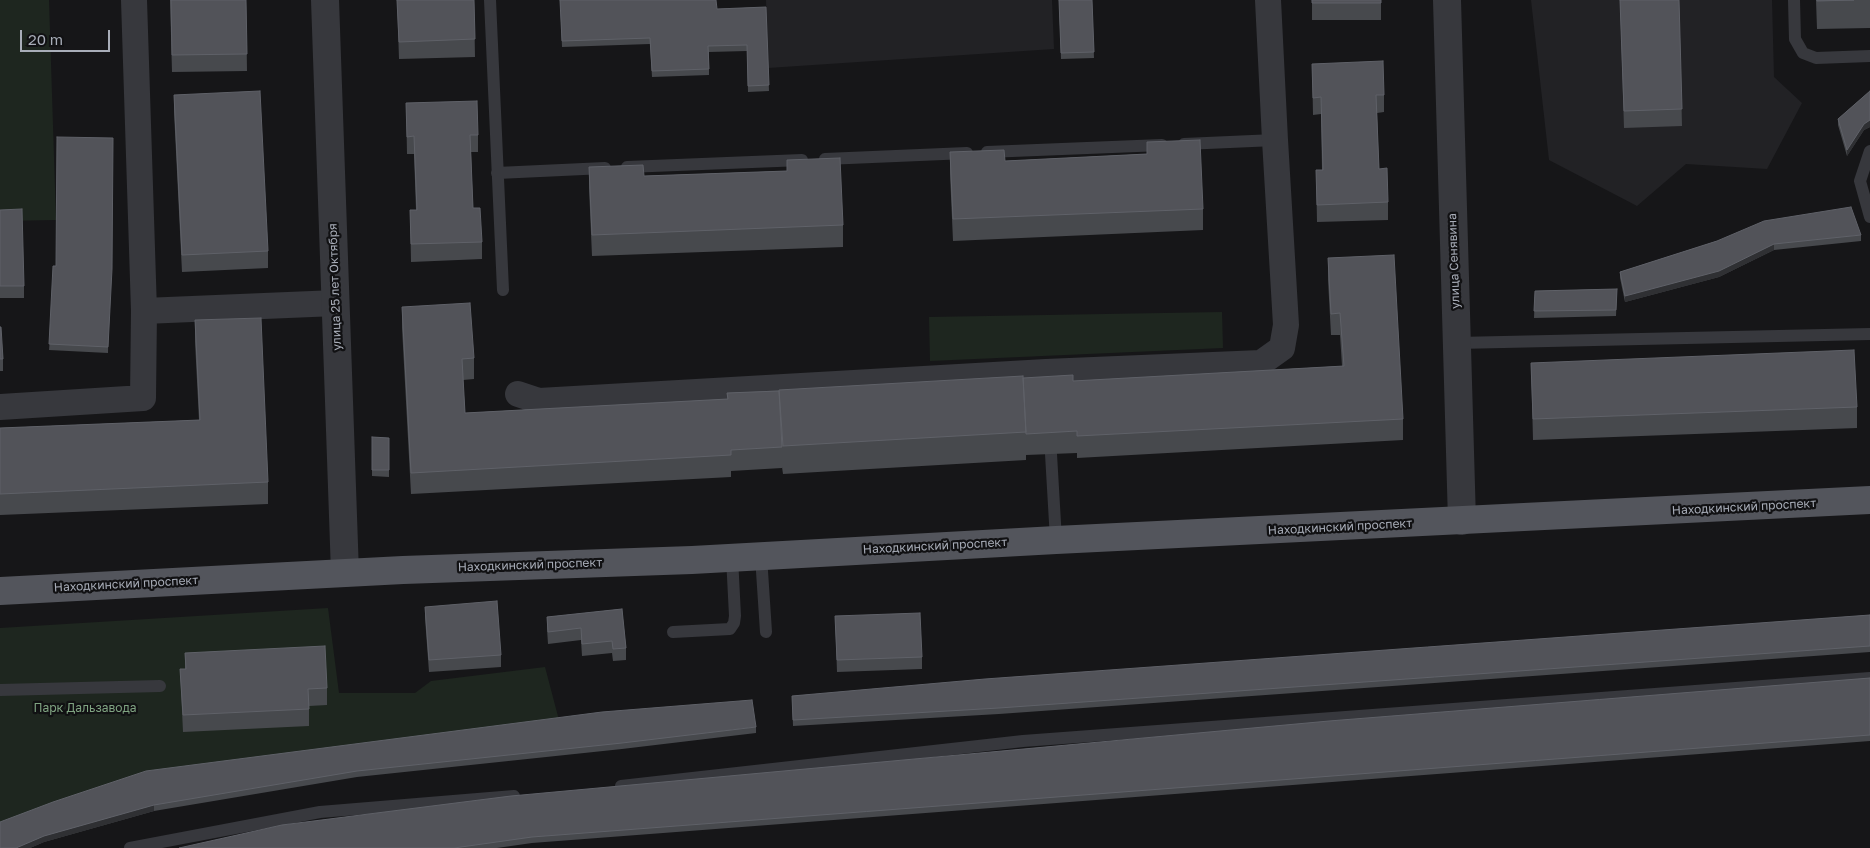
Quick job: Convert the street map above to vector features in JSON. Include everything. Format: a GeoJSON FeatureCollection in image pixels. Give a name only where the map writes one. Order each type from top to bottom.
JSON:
{"type":"FeatureCollection","features":[{"type":"Feature","properties":{"kind":"main road","name":"Находкинский проспект"},"geometry":{"type":"LineString","coordinates":[[0,591],[403,570],[761,556],[1870,500]]}},
{"type":"Feature","properties":{"kind":"street"},"geometry":{"type":"LineString","coordinates":[[0,407],[143,398],[144,311],[134,0]]}},
{"type":"Feature","properties":{"kind":"street","name":"улица 25 лет Октября"},"geometry":{"type":"LineString","coordinates":[[324,0],[345,574]]}},
{"type":"Feature","properties":{"kind":"street"},"geometry":{"type":"LineString","coordinates":[[518,394],[539,401],[1046,377],[1261,363],[1282,348],[1286,325],[1268,0]]}},
{"type":"Feature","properties":{"kind":"street","name":"улица Сенявина"},"geometry":{"type":"LineString","coordinates":[[1447,0],[1462,521]]}},
{"type":"Feature","properties":{"kind":"street"},"geometry":{"type":"LineString","coordinates":[[144,311],[336,303]]}},
{"type":"Feature","properties":{"kind":"lane"},"geometry":{"type":"LineString","coordinates":[[490,0],[503,290]]}},
{"type":"Feature","properties":{"kind":"lane"},"geometry":{"type":"LineString","coordinates":[[1794,0],[1795,39],[1803,53],[1816,58],[1870,56]]}},
{"type":"Feature","properties":{"kind":"lane"},"geometry":{"type":"LineString","coordinates":[[497,173],[1275,140]]}},
{"type":"Feature","properties":{"kind":"lane"},"geometry":{"type":"LineString","coordinates":[[1870,151],[1860,181],[1870,217]]}},
{"type":"Feature","properties":{"kind":"lane"},"geometry":{"type":"LineString","coordinates":[[1457,343],[1870,334]]}},
{"type":"Feature","properties":{"kind":"lane"},"geometry":{"type":"LineString","coordinates":[[1051,454],[1056,540]]}},
{"type":"Feature","properties":{"kind":"lane"},"geometry":{"type":"LineString","coordinates":[[761,556],[766,632]]}},
{"type":"Feature","properties":{"kind":"lane"},"geometry":{"type":"LineString","coordinates":[[672,632],[730,629],[734,623],[735,616],[732,557]]}},
{"type":"Feature","properties":{"kind":"lane"},"geometry":{"type":"LineString","coordinates":[[606,788],[1023,741],[1870,678]]}},
{"type":"Feature","properties":{"kind":"lane"},"geometry":{"type":"LineString","coordinates":[[0,690],[160,686]]}},
{"type":"Feature","properties":{"kind":"lane"},"geometry":{"type":"LineString","coordinates":[[130,848],[320,812],[527,795]]}},
{"type":"Feature","properties":{"kind":"shaded area"},"geometry":{"type":"Polygon","coordinates":[[[766,0],[1052,0],[1054,49],[768,68],[766,0]]]}},
{"type":"Feature","properties":{"kind":"shaded area"},"geometry":{"type":"Polygon","coordinates":[[[1531,0],[1772,0],[1774,77],[1802,103],[1767,169],[1686,164],[1637,206],[1549,160],[1531,0]]]}},
{"type":"Feature","properties":{"kind":"green space"},"geometry":{"type":"Polygon","coordinates":[[[0,0],[49,0],[56,220],[0,221],[0,0]]]}},
{"type":"Feature","properties":{"kind":"green space"},"geometry":{"type":"Polygon","coordinates":[[[1222,312],[1223,348],[930,361],[929,317],[1222,312]]]}},
{"type":"Feature","properties":{"kind":"green space","name":"Парк Дальзавода"},"geometry":{"type":"Polygon","coordinates":[[[328,608],[339,693],[415,693],[431,681],[545,667],[560,724],[0,828],[0,628],[328,608]]]}},
{"type":"Feature","properties":{"kind":"building"},"geometry":{"type":"Polygon","coordinates":[[[171,0],[246,0],[247,54],[172,55],[171,0]]]}},
{"type":"Feature","properties":{"kind":"building"},"geometry":{"type":"Polygon","coordinates":[[[397,0],[474,0],[475,39],[399,42],[397,0]]]}},
{"type":"Feature","properties":{"kind":"building"},"geometry":{"type":"Polygon","coordinates":[[[560,0],[716,0],[717,9],[766,7],[769,85],[748,86],[747,45],[708,46],[709,69],[652,71],[650,38],[562,41],[560,0]]]}},
{"type":"Feature","properties":{"kind":"building"},"geometry":{"type":"Polygon","coordinates":[[[1059,0],[1092,0],[1094,52],[1061,53],[1059,0]]]}},
{"type":"Feature","properties":{"kind":"building"},"geometry":{"type":"Polygon","coordinates":[[[1312,0],[1381,0],[1381,3],[1312,3],[1312,0]]]}},
{"type":"Feature","properties":{"kind":"building"},"geometry":{"type":"Polygon","coordinates":[[[1620,0],[1679,0],[1682,109],[1624,111],[1620,0]]]}},
{"type":"Feature","properties":{"kind":"building"},"geometry":{"type":"Polygon","coordinates":[[[1817,0],[1854,0],[1817,1],[1817,0]]]}},
{"type":"Feature","properties":{"kind":"building"},"geometry":{"type":"Polygon","coordinates":[[[1383,61],[1384,95],[1376,95],[1379,169],[1387,168],[1388,202],[1317,205],[1316,170],[1323,170],[1321,97],[1313,98],[1312,64],[1383,61]]]}},
{"type":"Feature","properties":{"kind":"building"},"geometry":{"type":"Polygon","coordinates":[[[260,91],[268,251],[182,255],[174,95],[260,91]]]}},
{"type":"Feature","properties":{"kind":"building"},"geometry":{"type":"Polygon","coordinates":[[[1870,91],[1870,120],[1864,124],[1847,150],[1838,119],[1870,91]]]}},
{"type":"Feature","properties":{"kind":"building"},"geometry":{"type":"Polygon","coordinates":[[[477,101],[478,135],[470,135],[473,208],[480,208],[482,242],[411,244],[410,210],[417,210],[414,136],[407,137],[406,103],[477,101]]]}},
{"type":"Feature","properties":{"kind":"building"},"geometry":{"type":"Polygon","coordinates":[[[57,137],[113,138],[112,269],[108,347],[49,344],[53,266],[56,266],[57,137]]]}},
{"type":"Feature","properties":{"kind":"building"},"geometry":{"type":"Polygon","coordinates":[[[1200,140],[1203,209],[953,219],[950,152],[1004,150],[1005,161],[1147,154],[1147,142],[1200,140]]]}},
{"type":"Feature","properties":{"kind":"building"},"geometry":{"type":"Polygon","coordinates":[[[840,158],[843,225],[592,235],[589,167],[643,165],[644,176],[787,171],[787,160],[840,158]]]}},
{"type":"Feature","properties":{"kind":"building"},"geometry":{"type":"Polygon","coordinates":[[[1851,207],[1861,235],[1774,244],[1719,271],[1625,296],[1620,272],[1717,241],[1764,221],[1851,207]]]}},
{"type":"Feature","properties":{"kind":"building"},"geometry":{"type":"Polygon","coordinates":[[[22,209],[24,286],[0,286],[0,210],[22,209]]]}},
{"type":"Feature","properties":{"kind":"building"},"geometry":{"type":"Polygon","coordinates":[[[1394,255],[1403,419],[1077,436],[1077,431],[1026,434],[1023,378],[1073,375],[1073,381],[1344,366],[1340,313],[1331,314],[1328,258],[1394,255]]]}},
{"type":"Feature","properties":{"kind":"building"},"geometry":{"type":"Polygon","coordinates":[[[1617,289],[1616,310],[1534,311],[1535,291],[1617,289]]]}},
{"type":"Feature","properties":{"kind":"building"},"geometry":{"type":"Polygon","coordinates":[[[470,303],[474,358],[462,359],[465,413],[728,399],[727,393],[779,391],[782,447],[731,450],[731,455],[411,473],[402,307],[470,303]]]}},
{"type":"Feature","properties":{"kind":"building"},"geometry":{"type":"Polygon","coordinates":[[[261,318],[268,482],[0,494],[0,428],[200,420],[195,320],[261,318]]]}},
{"type":"Feature","properties":{"kind":"building"},"geometry":{"type":"Polygon","coordinates":[[[1,327],[3,359],[0,359],[1,327]]]}},
{"type":"Feature","properties":{"kind":"building"},"geometry":{"type":"Polygon","coordinates":[[[1854,350],[1857,407],[1533,419],[1531,363],[1854,350]]]}},
{"type":"Feature","properties":{"kind":"building"},"geometry":{"type":"Polygon","coordinates":[[[1023,376],[1026,432],[783,446],[779,390],[1023,376]]]}},
{"type":"Feature","properties":{"kind":"building"},"geometry":{"type":"Polygon","coordinates":[[[372,437],[389,438],[389,470],[372,470],[372,437]]]}},
{"type":"Feature","properties":{"kind":"building"},"geometry":{"type":"Polygon","coordinates":[[[497,601],[501,655],[429,660],[425,607],[497,601]]]}},
{"type":"Feature","properties":{"kind":"building"},"geometry":{"type":"Polygon","coordinates":[[[622,609],[626,648],[613,649],[612,641],[582,644],[581,628],[548,632],[547,617],[622,609]]]}},
{"type":"Feature","properties":{"kind":"building"},"geometry":{"type":"Polygon","coordinates":[[[920,613],[922,657],[837,660],[835,616],[920,613]]]}},
{"type":"Feature","properties":{"kind":"building"},"geometry":{"type":"Polygon","coordinates":[[[1870,615],[1870,646],[999,708],[793,720],[792,696],[985,679],[1870,615]]]}},
{"type":"Feature","properties":{"kind":"building"},"geometry":{"type":"Polygon","coordinates":[[[325,646],[327,688],[308,689],[309,709],[183,715],[180,669],[186,669],[185,653],[325,646]]]}},
{"type":"Feature","properties":{"kind":"building"},"geometry":{"type":"Polygon","coordinates":[[[1870,678],[1870,735],[532,837],[454,848],[179,848],[282,825],[511,796],[1329,721],[1870,678]]]}},
{"type":"Feature","properties":{"kind":"building"},"geometry":{"type":"Polygon","coordinates":[[[752,700],[756,727],[357,771],[154,805],[44,836],[16,848],[0,848],[0,822],[146,771],[602,712],[752,700]]]}}]}
